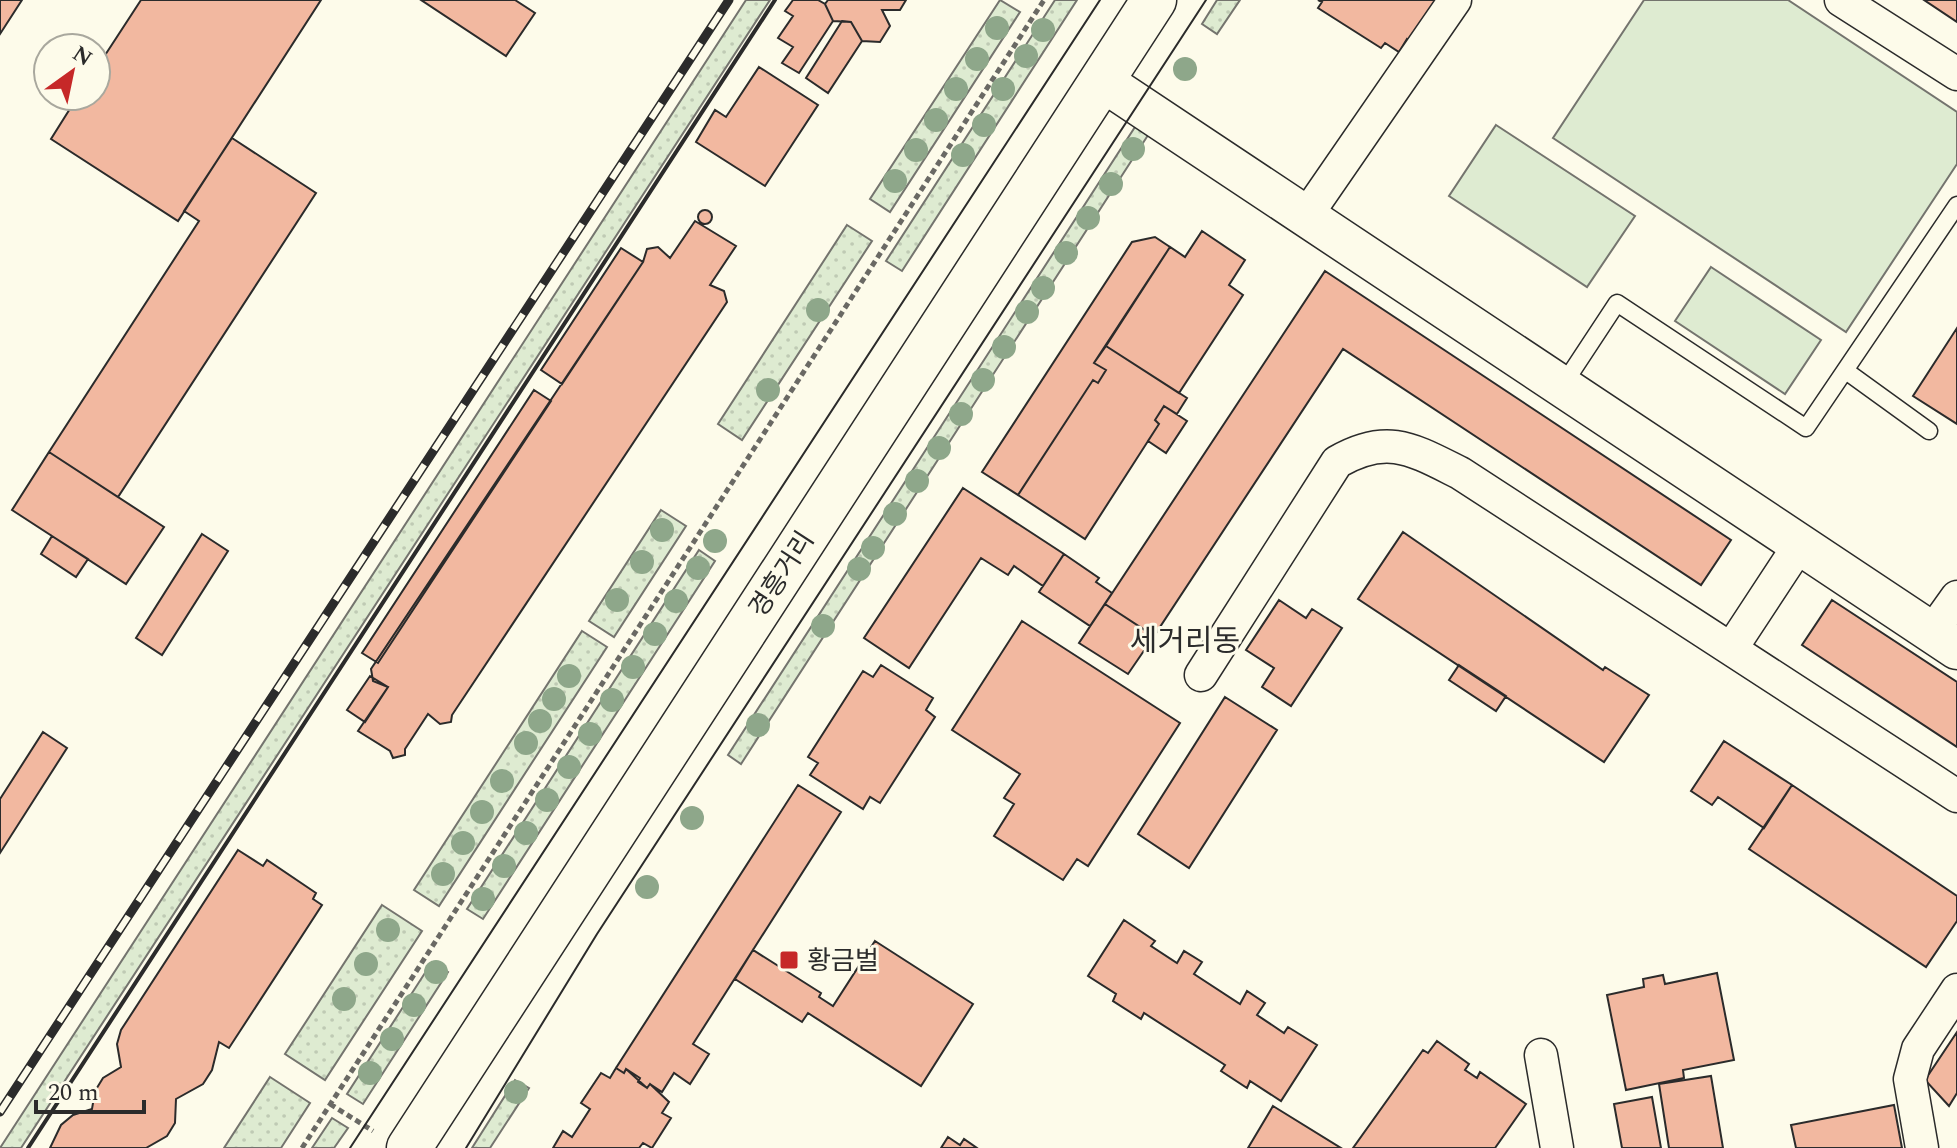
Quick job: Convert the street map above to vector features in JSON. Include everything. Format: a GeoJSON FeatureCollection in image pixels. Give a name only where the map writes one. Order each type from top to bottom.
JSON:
{"type":"FeatureCollection","features":[{"type":"Feature","properties":{"kind":"main road","name":"경흥거리"},"geometry":{"type":"LineString","coordinates":[[393,1141],[1154,0]]}},
{"type":"Feature","properties":{"kind":"street"},"geometry":{"type":"LineString","coordinates":[[1306,216],[1455,0]]}},
{"type":"Feature","properties":{"kind":"street"},"geometry":{"type":"LineString","coordinates":[[1841,0],[1957,74]]}},
{"type":"Feature","properties":{"kind":"street"},"geometry":{"type":"LineString","coordinates":[[1101,80],[1944,640],[1957,597]]}},
{"type":"Feature","properties":{"kind":"street"},"geometry":{"type":"LineString","coordinates":[[1201,675],[1337,462],[1363,447],[1410,447],[1460,473],[1957,796]]}},
{"type":"Feature","properties":{"kind":"street"},"geometry":{"type":"LineString","coordinates":[[1731,649],[1800,544]]}},
{"type":"Feature","properties":{"kind":"street"},"geometry":{"type":"LineString","coordinates":[[1922,1148],[1910,1079],[1918,1049],[1957,990]]}},
{"type":"Feature","properties":{"kind":"street"},"geometry":{"type":"LineString","coordinates":[[1541,1055],[1557,1148]]}},
{"type":"Feature","properties":{"kind":"lane"},"geometry":{"type":"LineString","coordinates":[[1562,386],[1617,303],[1806,428],[1957,205]]}},
{"type":"Feature","properties":{"kind":"lane"},"geometry":{"type":"LineString","coordinates":[[1846,371],[1929,431]]}},
{"type":"Feature","properties":{"kind":"path"},"geometry":{"type":"LineString","coordinates":[[302,1148],[1044,0]]}},
{"type":"Feature","properties":{"kind":"path"},"geometry":{"type":"LineString","coordinates":[[330,1104],[393,1141]]}},
{"type":"Feature","properties":{"kind":"green space"},"geometry":{"type":"Polygon","coordinates":[[[746,0],[770,0],[21,1148],[0,1148],[746,0]]]}},
{"type":"Feature","properties":{"kind":"green space"},"geometry":{"type":"Polygon","coordinates":[[[1000,0],[1020,12],[890,212],[870,199],[1000,0]]]}},
{"type":"Feature","properties":{"kind":"green space"},"geometry":{"type":"Polygon","coordinates":[[[1055,0],[1077,0],[902,271],[886,261],[1055,0]]]}},
{"type":"Feature","properties":{"kind":"green space"},"geometry":{"type":"Polygon","coordinates":[[[1217,0],[1240,0],[1217,34],[1202,24],[1217,0]]]}},
{"type":"Feature","properties":{"kind":"green space"},"geometry":{"type":"Polygon","coordinates":[[[1644,0],[1788,0],[1957,112],[1957,164],[1846,332],[1553,138],[1644,0]]]}},
{"type":"Feature","properties":{"kind":"green space"},"geometry":{"type":"Polygon","coordinates":[[[1496,125],[1635,216],[1587,287],[1449,196],[1496,125]]]}},
{"type":"Feature","properties":{"kind":"green space"},"geometry":{"type":"Polygon","coordinates":[[[1135,127],[1152,129],[741,764],[728,755],[1135,127]]]}},
{"type":"Feature","properties":{"kind":"green space"},"geometry":{"type":"Polygon","coordinates":[[[847,225],[872,241],[742,440],[718,424],[847,225]]]}},
{"type":"Feature","properties":{"kind":"green space"},"geometry":{"type":"Polygon","coordinates":[[[1711,267],[1821,340],[1785,394],[1675,321],[1711,267]]]}},
{"type":"Feature","properties":{"kind":"green space"},"geometry":{"type":"Polygon","coordinates":[[[661,510],[686,526],[614,637],[589,621],[661,510]]]}},
{"type":"Feature","properties":{"kind":"green space"},"geometry":{"type":"Polygon","coordinates":[[[699,550],[715,561],[483,919],[467,909],[699,550]]]}},
{"type":"Feature","properties":{"kind":"green space"},"geometry":{"type":"Polygon","coordinates":[[[582,631],[607,647],[439,906],[414,890],[582,631]]]}},
{"type":"Feature","properties":{"kind":"green space"},"geometry":{"type":"Polygon","coordinates":[[[382,905],[422,931],[325,1080],[285,1054],[382,905]]]}},
{"type":"Feature","properties":{"kind":"green space"},"geometry":{"type":"Polygon","coordinates":[[[432,962],[448,972],[363,1104],[347,1094],[432,962]]]}},
{"type":"Feature","properties":{"kind":"green space"},"geometry":{"type":"Polygon","coordinates":[[[270,1077],[310,1103],[281,1148],[224,1148],[270,1077]]]}},
{"type":"Feature","properties":{"kind":"green space"},"geometry":{"type":"Polygon","coordinates":[[[515,1080],[529,1088],[490,1148],[472,1148],[515,1080]]]}},
{"type":"Feature","properties":{"kind":"green space"},"geometry":{"type":"Polygon","coordinates":[[[332,1118],[348,1128],[334,1148],[312,1148],[332,1118]]]}},
{"type":"Feature","properties":{"kind":"building"},"geometry":{"type":"Polygon","coordinates":[[[0,0],[22,0],[0,34],[0,0]]]}},
{"type":"Feature","properties":{"kind":"building"},"geometry":{"type":"Polygon","coordinates":[[[141,0],[321,0],[178,221],[51,139],[68,112],[112,112],[112,44],[141,0]]]}},
{"type":"Feature","properties":{"kind":"building"},"geometry":{"type":"Polygon","coordinates":[[[421,0],[515,0],[535,13],[506,56],[421,0]]]}},
{"type":"Feature","properties":{"kind":"building"},"geometry":{"type":"Polygon","coordinates":[[[793,0],[818,0],[825,4],[833,21],[799,73],[782,63],[793,47],[778,38],[793,16],[785,11],[793,0]]]}},
{"type":"Feature","properties":{"kind":"building"},"geometry":{"type":"Polygon","coordinates":[[[828,0],[906,0],[900,10],[882,10],[890,26],[880,42],[862,41],[851,22],[833,21],[825,4],[828,0]]]}},
{"type":"Feature","properties":{"kind":"building"},"geometry":{"type":"Polygon","coordinates":[[[1318,0],[1436,0],[1410,41],[1407,39],[1399,52],[1385,43],[1381,48],[1318,8],[1322,2],[1318,0]]]}},
{"type":"Feature","properties":{"kind":"building"},"geometry":{"type":"Polygon","coordinates":[[[1924,0],[1957,0],[1957,22],[1924,0]]]}},
{"type":"Feature","properties":{"kind":"building"},"geometry":{"type":"Polygon","coordinates":[[[842,21],[851,22],[862,41],[828,93],[806,78],[842,21]]]}},
{"type":"Feature","properties":{"kind":"building"},"geometry":{"type":"Polygon","coordinates":[[[759,67],[818,105],[765,186],[696,142],[715,110],[726,117],[759,67]]]}},
{"type":"Feature","properties":{"kind":"building"},"geometry":{"type":"Polygon","coordinates":[[[232,138],[316,193],[118,497],[49,452],[199,221],[184,211],[232,138]]]}},
{"type":"Feature","properties":{"kind":"building"},"geometry":{"type":"Polygon","coordinates":[[[705,210],[712,217],[705,224],[698,217],[705,210]]]}},
{"type":"Feature","properties":{"kind":"building"},"geometry":{"type":"Polygon","coordinates":[[[695,221],[736,246],[710,285],[724,291],[727,302],[452,715],[451,722],[440,724],[428,714],[405,749],[405,755],[393,758],[390,751],[358,731],[388,687],[373,681],[371,669],[643,262],[647,249],[658,247],[670,258],[695,221]]]}},
{"type":"Feature","properties":{"kind":"building"},"geometry":{"type":"Polygon","coordinates":[[[1202,231],[1245,260],[1229,285],[1243,295],[1179,393],[1106,346],[1170,247],[1185,257],[1202,231]]]}},
{"type":"Feature","properties":{"kind":"building"},"geometry":{"type":"Polygon","coordinates":[[[1155,237],[1170,247],[1094,363],[1106,370],[1098,383],[1093,380],[1018,495],[982,472],[1132,242],[1155,237]]]}},
{"type":"Feature","properties":{"kind":"building"},"geometry":{"type":"Polygon","coordinates":[[[621,248],[643,262],[562,384],[541,370],[621,248]]]}},
{"type":"Feature","properties":{"kind":"building"},"geometry":{"type":"Polygon","coordinates":[[[1325,271],[1731,540],[1701,585],[1343,349],[1154,636],[1105,604],[1325,271]]]}},
{"type":"Feature","properties":{"kind":"building"},"geometry":{"type":"Polygon","coordinates":[[[1957,328],[1957,424],[1913,396],[1957,328]]]}},
{"type":"Feature","properties":{"kind":"building"},"geometry":{"type":"Polygon","coordinates":[[[1106,346],[1187,398],[1177,414],[1164,406],[1155,420],[1159,424],[1085,539],[1018,495],[1093,380],[1098,383],[1106,370],[1094,363],[1106,346]]]}},
{"type":"Feature","properties":{"kind":"building"},"geometry":{"type":"Polygon","coordinates":[[[534,390],[551,401],[378,663],[362,653],[534,390]]]}},
{"type":"Feature","properties":{"kind":"building"},"geometry":{"type":"Polygon","coordinates":[[[1164,406],[1187,421],[1166,453],[1148,441],[1159,424],[1155,420],[1164,406]]]}},
{"type":"Feature","properties":{"kind":"building"},"geometry":{"type":"Polygon","coordinates":[[[49,452],[164,527],[126,584],[12,510],[49,452]]]}},
{"type":"Feature","properties":{"kind":"building"},"geometry":{"type":"Polygon","coordinates":[[[963,488],[1064,554],[1043,586],[1014,566],[1008,575],[981,558],[909,668],[864,638],[963,488]]]}},
{"type":"Feature","properties":{"kind":"building"},"geometry":{"type":"Polygon","coordinates":[[[1403,532],[1603,670],[1605,667],[1649,695],[1604,762],[1358,599],[1403,532]]]}},
{"type":"Feature","properties":{"kind":"building"},"geometry":{"type":"Polygon","coordinates":[[[202,534],[228,551],[162,655],[136,638],[202,534]]]}},
{"type":"Feature","properties":{"kind":"building"},"geometry":{"type":"Polygon","coordinates":[[[52,536],[88,559],[76,577],[41,554],[52,536]]]}},
{"type":"Feature","properties":{"kind":"building"},"geometry":{"type":"Polygon","coordinates":[[[1064,554],[1099,578],[1096,582],[1112,593],[1090,626],[1039,592],[1064,554]]]}},
{"type":"Feature","properties":{"kind":"building"},"geometry":{"type":"Polygon","coordinates":[[[1279,600],[1306,618],[1312,609],[1342,628],[1291,706],[1262,687],[1274,668],[1246,650],[1279,600]]]}},
{"type":"Feature","properties":{"kind":"building"},"geometry":{"type":"Polygon","coordinates":[[[1832,600],[1957,682],[1957,747],[1802,645],[1832,600]]]}},
{"type":"Feature","properties":{"kind":"building"},"geometry":{"type":"Polygon","coordinates":[[[1105,604],[1154,636],[1128,674],[1079,643],[1105,604]]]}},
{"type":"Feature","properties":{"kind":"building"},"geometry":{"type":"Polygon","coordinates":[[[1022,621],[1180,723],[1088,866],[1077,859],[1063,880],[994,836],[1014,804],[1004,798],[1020,774],[952,730],[1022,621]]]}},
{"type":"Feature","properties":{"kind":"building"},"geometry":{"type":"Polygon","coordinates":[[[881,665],[933,698],[926,710],[935,717],[880,803],[870,797],[863,809],[810,775],[818,763],[808,757],[863,671],[873,677],[881,665]]]}},
{"type":"Feature","properties":{"kind":"building"},"geometry":{"type":"Polygon","coordinates":[[[1459,665],[1506,696],[1496,711],[1449,680],[1459,665]]]}},
{"type":"Feature","properties":{"kind":"building"},"geometry":{"type":"Polygon","coordinates":[[[370,676],[388,687],[365,722],[347,710],[370,676]]]}},
{"type":"Feature","properties":{"kind":"building"},"geometry":{"type":"Polygon","coordinates":[[[1225,697],[1277,730],[1189,868],[1138,834],[1225,697]]]}},
{"type":"Feature","properties":{"kind":"building"},"geometry":{"type":"Polygon","coordinates":[[[43,732],[67,748],[0,853],[0,799],[43,732]]]}},
{"type":"Feature","properties":{"kind":"building"},"geometry":{"type":"Polygon","coordinates":[[[1724,741],[1792,785],[1764,828],[1718,797],[1712,805],[1691,791],[1724,741]]]}},
{"type":"Feature","properties":{"kind":"building"},"geometry":{"type":"Polygon","coordinates":[[[798,785],[841,812],[693,1044],[709,1054],[690,1084],[674,1073],[662,1092],[650,1084],[647,1088],[626,1069],[624,1073],[616,1068],[798,785]]]}},
{"type":"Feature","properties":{"kind":"building"},"geometry":{"type":"Polygon","coordinates":[[[1792,785],[1957,896],[1957,921],[1926,967],[1749,849],[1792,785]]]}},
{"type":"Feature","properties":{"kind":"building"},"geometry":{"type":"Polygon","coordinates":[[[238,850],[263,866],[267,860],[316,893],[313,899],[322,905],[229,1048],[219,1042],[212,1070],[203,1084],[176,1099],[175,1123],[167,1136],[146,1148],[50,1148],[61,1125],[73,1115],[92,1109],[95,1091],[103,1078],[121,1067],[117,1044],[121,1030],[238,850]]]}},
{"type":"Feature","properties":{"kind":"building"},"geometry":{"type":"Polygon","coordinates":[[[1124,920],[1155,941],[1151,946],[1177,963],[1184,951],[1202,962],[1194,974],[1240,1004],[1247,991],[1265,1003],[1257,1015],[1284,1033],[1288,1027],[1317,1045],[1281,1101],[1250,1081],[1247,1088],[1221,1071],[1225,1065],[1144,1013],[1141,1019],[1113,1001],[1116,994],[1088,976],[1124,920]]]}},
{"type":"Feature","properties":{"kind":"building"},"geometry":{"type":"Polygon","coordinates":[[[875,941],[973,1004],[921,1086],[808,1013],[802,1022],[735,979],[753,950],[821,993],[819,997],[833,1006],[875,941]]]}},
{"type":"Feature","properties":{"kind":"building"},"geometry":{"type":"Polygon","coordinates":[[[1717,973],[1734,1060],[1683,1070],[1684,1078],[1626,1090],[1607,995],[1644,987],[1643,979],[1663,975],[1665,984],[1717,973]]]}},
{"type":"Feature","properties":{"kind":"building"},"geometry":{"type":"Polygon","coordinates":[[[1957,1032],[1957,1093],[1949,1106],[1925,1080],[1957,1032]]]}},
{"type":"Feature","properties":{"kind":"building"},"geometry":{"type":"Polygon","coordinates":[[[1437,1041],[1469,1064],[1465,1070],[1477,1078],[1480,1072],[1526,1104],[1495,1148],[1353,1148],[1423,1050],[1428,1053],[1437,1041]]]}},
{"type":"Feature","properties":{"kind":"building"},"geometry":{"type":"Polygon","coordinates":[[[616,1068],[624,1073],[626,1069],[640,1078],[638,1082],[647,1088],[650,1084],[669,1102],[662,1113],[671,1118],[652,1148],[643,1143],[639,1148],[553,1148],[563,1131],[572,1137],[590,1109],[581,1103],[601,1073],[610,1078],[616,1068]]]}},
{"type":"Feature","properties":{"kind":"building"},"geometry":{"type":"Polygon","coordinates":[[[1711,1076],[1723,1148],[1669,1148],[1659,1084],[1711,1076]]]}},
{"type":"Feature","properties":{"kind":"building"},"geometry":{"type":"Polygon","coordinates":[[[1652,1097],[1661,1148],[1622,1148],[1614,1104],[1652,1097]]]}},
{"type":"Feature","properties":{"kind":"building"},"geometry":{"type":"Polygon","coordinates":[[[1894,1105],[1902,1148],[1796,1148],[1791,1125],[1894,1105]]]}},
{"type":"Feature","properties":{"kind":"building"},"geometry":{"type":"Polygon","coordinates":[[[1273,1106],[1341,1148],[1248,1148],[1273,1106]]]}},
{"type":"Feature","properties":{"kind":"building"},"geometry":{"type":"Polygon","coordinates":[[[948,1137],[960,1145],[964,1139],[977,1148],[941,1148],[948,1137]]]}},
{"type":"Feature","properties":{"kind":"tram line"},"geometry":{"type":"LineString","coordinates":[[350,1148],[1100,0]]}},
{"type":"Feature","properties":{"kind":"tram line"},"geometry":{"type":"LineString","coordinates":[[466,1148],[597,934],[1206,0]]}},
{"type":"Feature","properties":{"kind":"railway"},"geometry":{"type":"LineString","coordinates":[[0,1112],[729,0]]}},
{"type":"Feature","properties":{"kind":"wall"},"geometry":{"type":"LineString","coordinates":[[28,1148],[775,0]]}},
{"type":"Feature","properties":{"kind":"place","name":"황금벌"},"geometry":{"type":"Point","coordinates":[789,960]}},
{"type":"Feature","properties":{"kind":"district","name":"세거리동"},"geometry":{"type":"Point","coordinates":[1185,641]}}]}
